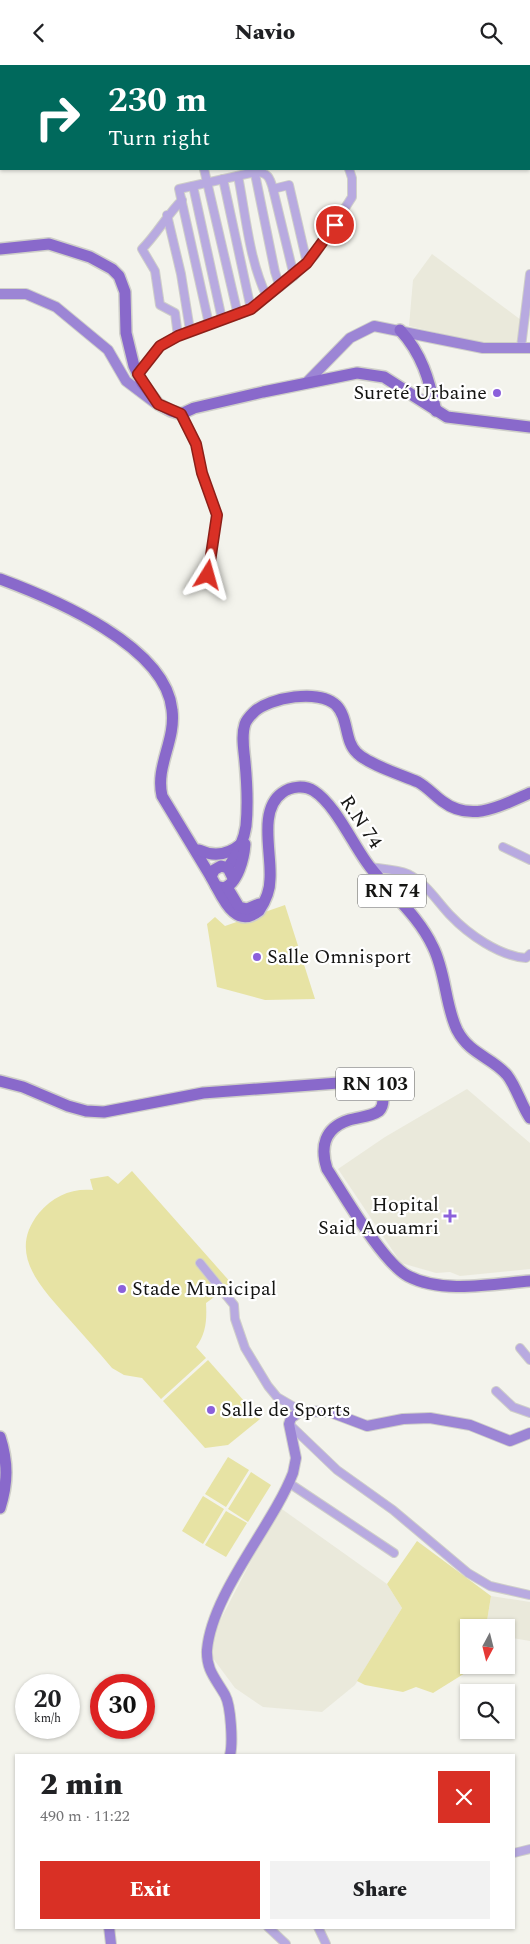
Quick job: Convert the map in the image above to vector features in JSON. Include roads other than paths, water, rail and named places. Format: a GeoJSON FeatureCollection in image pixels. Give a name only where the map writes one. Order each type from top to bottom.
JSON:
{"type":"FeatureCollection","features":[{"type":"Feature","properties":{"kind":"main road"},"geometry":{"type":"LineString","coordinates":[[0,249],[49,245],[90,257],[112,269],[119,276],[125,292],[126,333],[138,374],[158,404],[181,414],[213,404],[357,373],[384,377],[436,411],[457,420],[530,427]]}},
{"type":"Feature","properties":{"kind":"main road"},"geometry":{"type":"LineString","coordinates":[[400,330],[413,343],[421,359],[429,379],[436,411]]}},
{"type":"Feature","properties":{"kind":"main road","name":"R.N 74"},"geometry":{"type":"LineString","coordinates":[[0,579],[67,607],[135,650],[154,667],[165,684],[173,712],[172,727],[160,768],[159,783],[170,811],[195,847],[223,877],[228,907],[240,916],[256,913],[264,900],[270,879],[271,811],[274,800],[283,792],[293,788],[314,791],[325,801],[370,867],[409,909],[433,946],[444,977],[458,1030],[467,1044],[480,1056],[506,1074],[530,1118]]}},
{"type":"Feature","properties":{"kind":"main road"},"geometry":{"type":"LineString","coordinates":[[223,877],[242,839],[246,792],[243,740],[245,724],[255,712],[272,701],[296,697],[318,697],[335,705],[344,720],[350,742],[357,753],[406,779],[419,783],[442,802],[461,811],[472,813],[494,809],[530,793]]}},
{"type":"Feature","properties":{"kind":"main road"},"geometry":{"type":"LineString","coordinates":[[195,847],[211,854],[224,854],[242,839]]}},
{"type":"Feature","properties":{"kind":"main road","name":"RN 103"},"geometry":{"type":"LineString","coordinates":[[0,1081],[22,1087],[68,1106],[86,1111],[104,1112],[203,1093],[360,1081],[377,1085],[383,1095],[381,1108],[377,1112],[347,1120],[336,1127],[324,1141],[322,1154],[327,1169],[387,1257],[409,1277],[450,1286],[474,1287],[530,1281]]}},
{"type":"Feature","properties":{"kind":"main road"},"geometry":{"type":"LineString","coordinates":[[0,1437],[5,1456],[7,1476],[0,1508]]}},
{"type":"Feature","properties":{"kind":"street"},"geometry":{"type":"LineString","coordinates":[[204,170],[238,315]]}},
{"type":"Feature","properties":{"kind":"street"},"geometry":{"type":"LineString","coordinates":[[209,325],[179,189],[238,176],[255,170],[264,172],[269,177],[273,189],[294,276]]}},
{"type":"Feature","properties":{"kind":"street"},"geometry":{"type":"LineString","coordinates":[[255,170],[280,287]]}},
{"type":"Feature","properties":{"kind":"street"},"geometry":{"type":"LineString","coordinates":[[138,374],[160,346],[190,330],[251,309],[294,276],[307,263],[335,225],[352,197],[352,178],[349,170]]}},
{"type":"Feature","properties":{"kind":"street"},"geometry":{"type":"LineString","coordinates":[[238,176],[259,281],[267,297]]}},
{"type":"Feature","properties":{"kind":"street"},"geometry":{"type":"LineString","coordinates":[[223,179],[251,309]]}},
{"type":"Feature","properties":{"kind":"street"},"geometry":{"type":"LineString","coordinates":[[273,189],[289,185],[307,263]]}},
{"type":"Feature","properties":{"kind":"street"},"geometry":{"type":"LineString","coordinates":[[193,186],[222,319]]}},
{"type":"Feature","properties":{"kind":"street"},"geometry":{"type":"LineString","coordinates":[[178,336],[175,313],[160,305],[155,271],[142,249],[154,236],[167,215],[182,200]]}},
{"type":"Feature","properties":{"kind":"street"},"geometry":{"type":"LineString","coordinates":[[167,215],[181,274],[190,330]]}},
{"type":"Feature","properties":{"kind":"street"},"geometry":{"type":"LineString","coordinates":[[306,383],[350,338],[374,326],[483,348],[525,348],[530,274]]}},
{"type":"Feature","properties":{"kind":"street"},"geometry":{"type":"LineString","coordinates":[[0,294],[26,294],[56,307],[108,350],[126,381],[158,404]]}},
{"type":"Feature","properties":{"kind":"street"},"geometry":{"type":"LineString","coordinates":[[181,414],[196,444],[202,473],[217,515],[208,575]]}},
{"type":"Feature","properties":{"kind":"street"},"geometry":{"type":"LineString","coordinates":[[503,847],[530,860]]}},
{"type":"Feature","properties":{"kind":"street"},"geometry":{"type":"LineString","coordinates":[[370,867],[398,871],[417,880],[466,929],[500,951],[514,957],[526,958],[530,955]]}},
{"type":"Feature","properties":{"kind":"street"},"geometry":{"type":"LineString","coordinates":[[200,1263],[234,1305],[235,1319],[245,1349],[268,1386],[276,1397],[301,1411],[330,1412],[367,1426],[403,1419],[430,1418],[459,1422],[510,1441],[530,1433]]}},
{"type":"Feature","properties":{"kind":"street"},"geometry":{"type":"LineString","coordinates":[[520,1348],[530,1360]]}},
{"type":"Feature","properties":{"kind":"street"},"geometry":{"type":"LineString","coordinates":[[496,1391],[513,1407],[530,1413]]}},
{"type":"Feature","properties":{"kind":"street"},"geometry":{"type":"LineString","coordinates":[[230,1754],[230,1711],[226,1696],[209,1671],[207,1663],[211,1627],[226,1595],[289,1483],[296,1458],[289,1424],[291,1418],[301,1411]]}},
{"type":"Feature","properties":{"kind":"street"},"geometry":{"type":"LineString","coordinates":[[289,1424],[337,1470],[393,1510],[468,1573],[490,1586],[530,1595]]}},
{"type":"Feature","properties":{"kind":"street"},"geometry":{"type":"LineString","coordinates":[[289,1483],[394,1553]]}},
{"type":"Feature","properties":{"kind":"street"},"geometry":{"type":"LineString","coordinates":[[515,1853],[530,1849]]}},
{"type":"Feature","properties":{"kind":"street"},"geometry":{"type":"LineString","coordinates":[[109,1929],[111,1944]]}},
{"type":"Feature","properties":{"kind":"street"},"geometry":{"type":"LineString","coordinates":[[270,1929],[286,1944]]}},
{"type":"Feature","properties":{"kind":"street"},"geometry":{"type":"LineString","coordinates":[[319,1929],[326,1944]]}},
{"type":"Feature","properties":{"kind":"place","name":"Sureté Urbaine"},"geometry":{"type":"Point","coordinates":[497,393]}},
{"type":"Feature","properties":{"kind":"place","name":"Salle Omnisport"},"geometry":{"type":"Point","coordinates":[257,957]}},
{"type":"Feature","properties":{"kind":"place","name":"Hopital Said Aouamri"},"geometry":{"type":"Point","coordinates":[450,1216]}},
{"type":"Feature","properties":{"kind":"place","name":"Stade Municipal"},"geometry":{"type":"Point","coordinates":[122,1289]}},
{"type":"Feature","properties":{"kind":"place","name":"Salle de Sports"},"geometry":{"type":"Point","coordinates":[211,1410]}}]}
